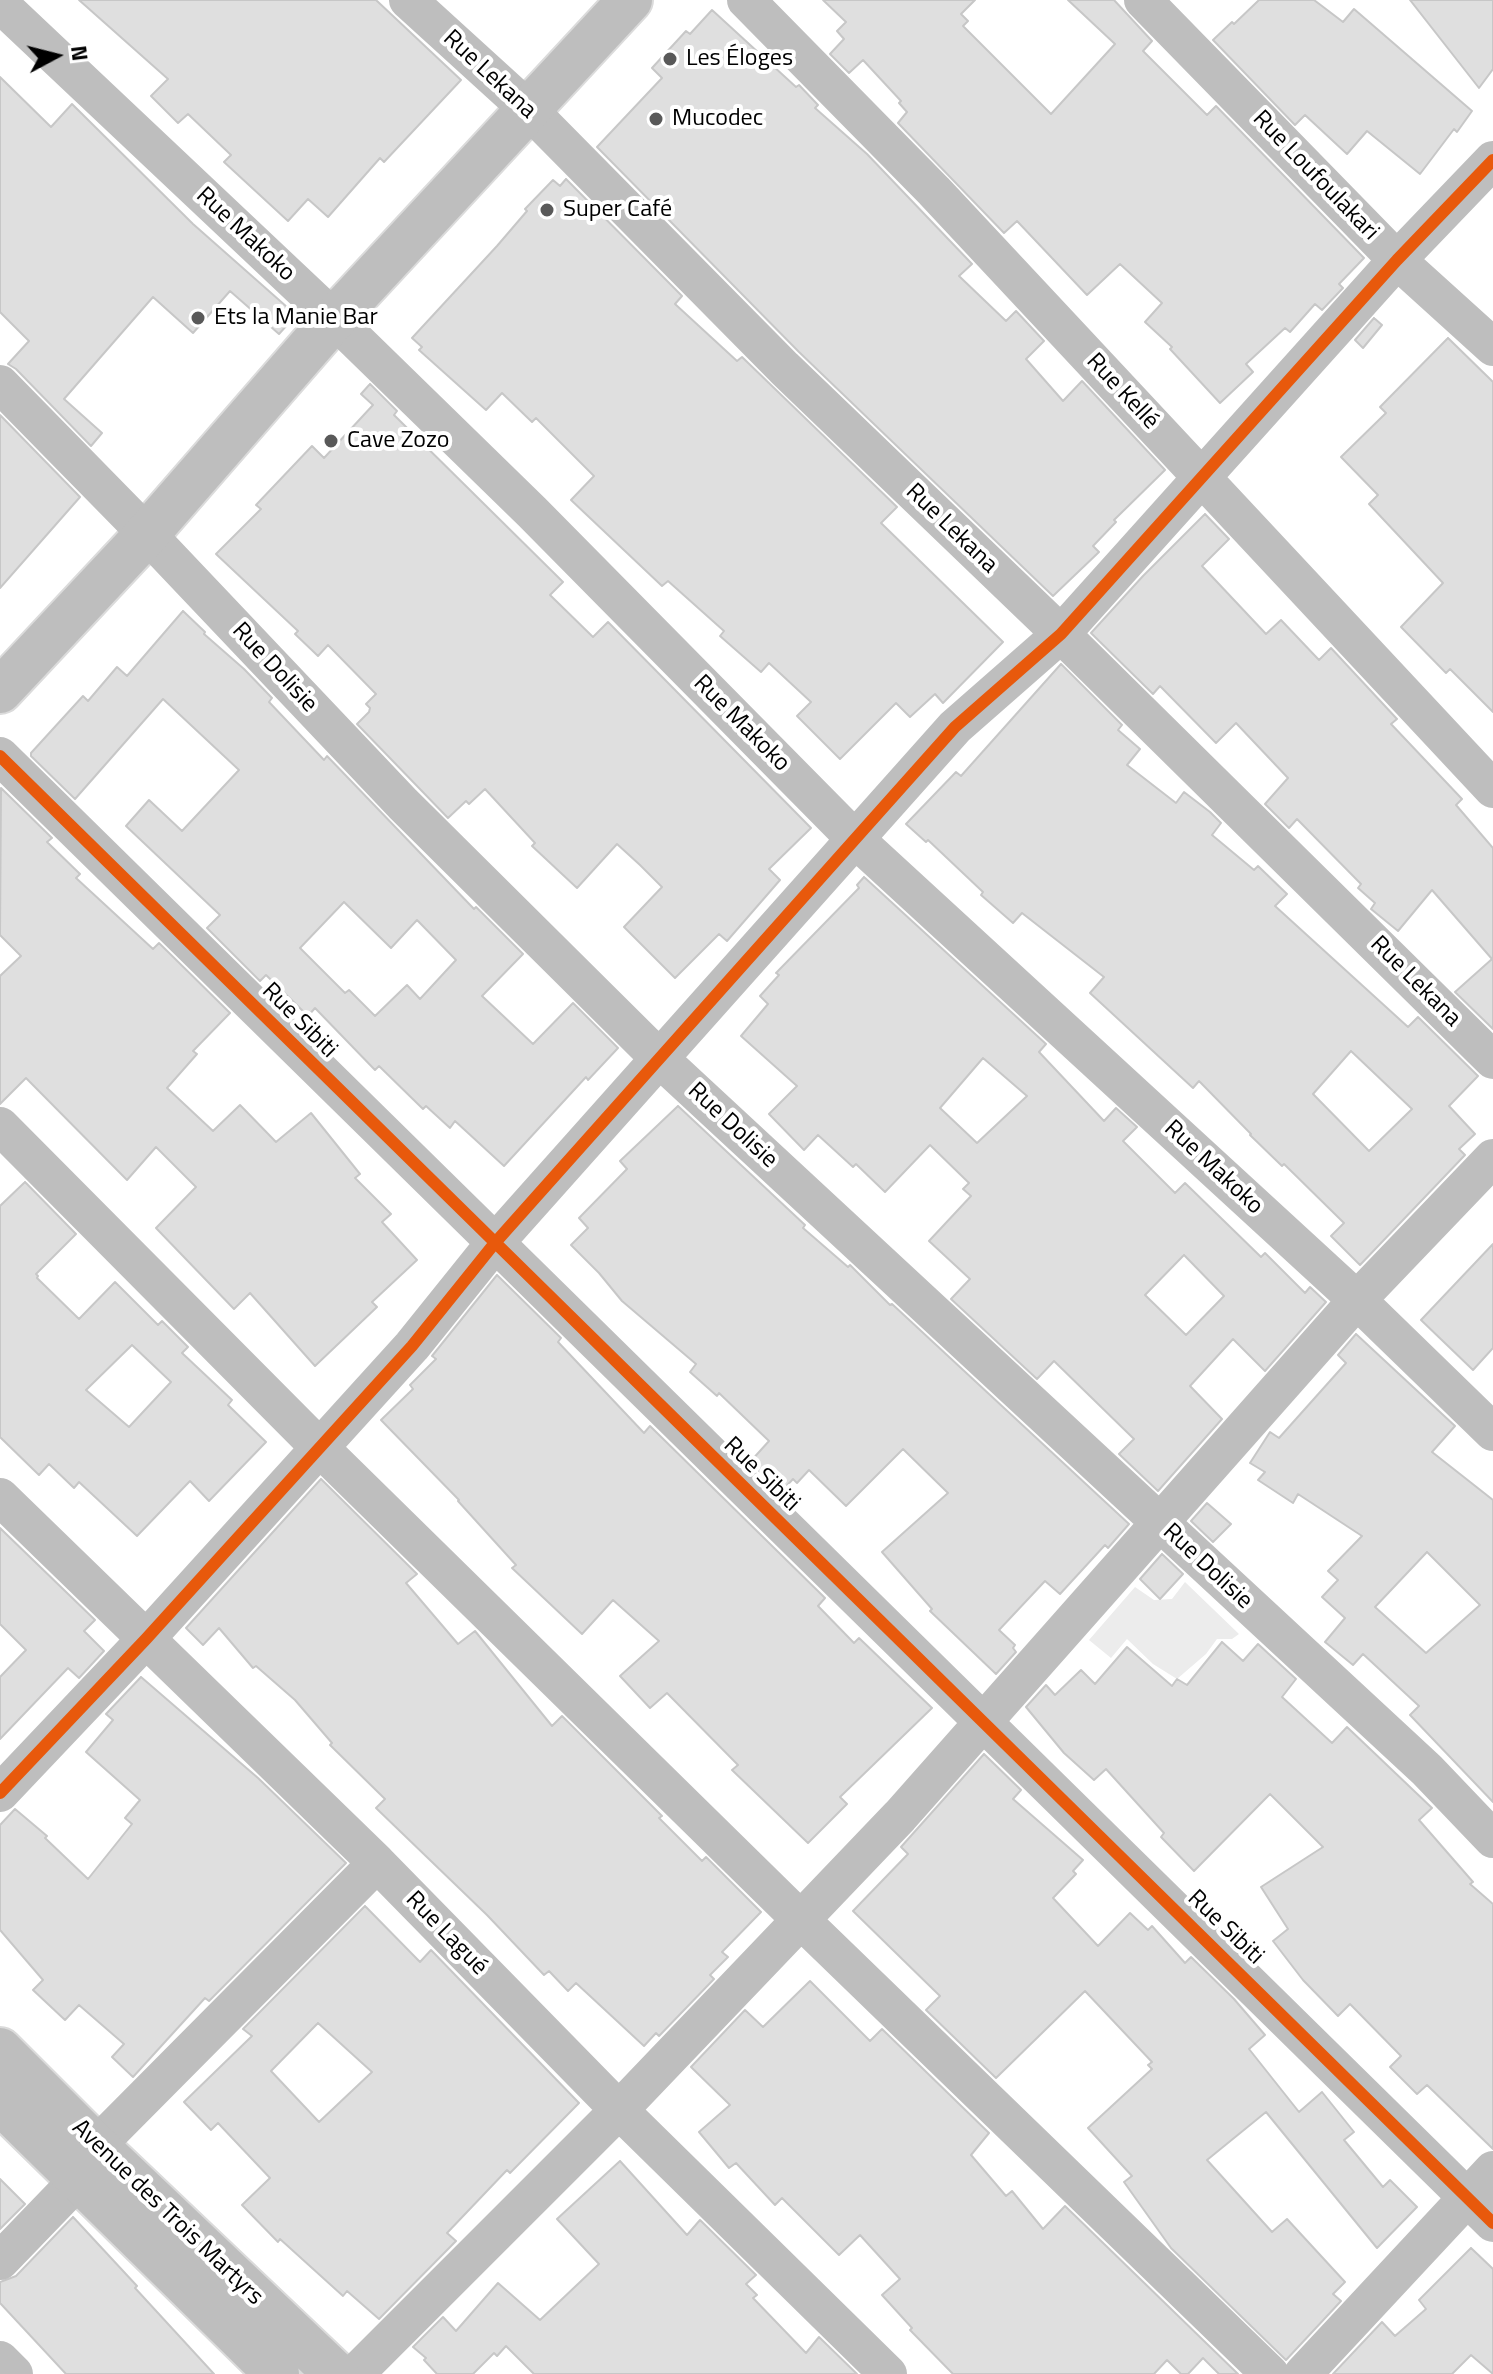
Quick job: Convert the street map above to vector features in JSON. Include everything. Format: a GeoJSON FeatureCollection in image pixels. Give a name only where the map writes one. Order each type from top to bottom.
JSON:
{"type":"FeatureCollection","features":[{"type":"Feature","properties":{"kind":"main road"},"geometry":{"type":"LineString","coordinates":[[0,691],[147,534],[334,319],[630,0]]}},
{"type":"Feature","properties":{"kind":"main road","name":"Avenue des Trois Martyrs"},"geometry":{"type":"LineString","coordinates":[[0,2050],[88,2162],[277,2374]]}},
{"type":"Feature","properties":{"kind":"main road","name":"Avenue des Trois Martyrs"},"geometry":{"type":"LineString","coordinates":[[0,2102],[88,2162],[336,2374]]}},
{"type":"Feature","properties":{"kind":"street","name":"Rue Lekana"},"geometry":{"type":"LineString","coordinates":[[408,0],[530,111],[784,368],[1061,634],[1493,1060]]}},
{"type":"Feature","properties":{"kind":"street","name":"Rue Kellé"},"geometry":{"type":"LineString","coordinates":[[746,0],[934,191],[1493,789]]}},
{"type":"Feature","properties":{"kind":"street","name":"Rue Loufoulakari"},"geometry":{"type":"LineString","coordinates":[[1143,0],[1397,260],[1493,347]]}},
{"type":"Feature","properties":{"kind":"street","name":"Rue Makoko"},"geometry":{"type":"LineString","coordinates":[[0,4],[334,319],[532,512],[854,838],[1357,1300],[1493,1432]]}},
{"type":"Feature","properties":{"kind":"street"},"geometry":{"type":"LineString","coordinates":[[0,1793],[146,1639],[412,1346],[494,1244],[955,727],[1061,634],[1397,260],[1493,160]]}},
{"type":"Feature","properties":{"kind":"street","name":"Rue Dolisie"},"geometry":{"type":"LineString","coordinates":[[0,384],[403,804],[661,1060],[1427,1770],[1493,1839]]}},
{"type":"Feature","properties":{"kind":"street","name":"Rue Sibiti"},"geometry":{"type":"LineString","coordinates":[[0,756],[1480,2211]]}},
{"type":"Feature","properties":{"kind":"street"},"geometry":{"type":"LineString","coordinates":[[0,1126],[320,1448],[1270,2374]]}},
{"type":"Feature","properties":{"kind":"street"},"geometry":{"type":"LineString","coordinates":[[355,2374],[619,2110],[802,1921],[900,1816],[1357,1300],[1493,1158]]}},
{"type":"Feature","properties":{"kind":"street","name":"Rue Lagué"},"geometry":{"type":"LineString","coordinates":[[0,1497],[377,1863],[619,2110],[888,2374]]}},
{"type":"Feature","properties":{"kind":"street"},"geometry":{"type":"LineString","coordinates":[[0,2261],[88,2162],[377,1863]]}},
{"type":"Feature","properties":{"kind":"street"},"geometry":{"type":"LineString","coordinates":[[1303,2374],[1480,2211],[1493,2170]]}},
{"type":"Feature","properties":{"kind":"street"},"geometry":{"type":"LineString","coordinates":[[0,2360],[14,2374]]}},
{"type":"Feature","properties":{"kind":"shaded area"},"geometry":{"type":"Polygon","coordinates":[[[1185,1582],[1239,1634],[1232,1639],[1217,1639],[1206,1654],[1177,1679],[1153,1664],[1127,1639],[1111,1658],[1089,1640],[1135,1587],[1154,1600],[1172,1599],[1185,1582]]]}},
{"type":"Feature","properties":{"kind":"building"},"geometry":{"type":"Polygon","coordinates":[[[79,0],[376,0],[461,80],[384,162],[380,158],[328,217],[308,199],[288,221],[224,162],[231,155],[188,114],[178,123],[151,96],[168,79],[79,0]]]}},
{"type":"Feature","properties":{"kind":"building"},"geometry":{"type":"Polygon","coordinates":[[[823,0],[975,0],[961,14],[968,21],[963,26],[1051,114],[1115,44],[1068,0],[1114,0],[1152,41],[1143,51],[1207,115],[1216,106],[1364,258],[1339,284],[1343,288],[1322,310],[1315,304],[1290,332],[1285,328],[1246,364],[1253,372],[1220,403],[1170,349],[1172,347],[1145,322],[1162,303],[1120,264],[1087,295],[1017,221],[1004,233],[898,123],[907,112],[899,103],[901,101],[863,60],[849,73],[830,54],[844,39],[837,31],[846,22],[823,0]]]}},
{"type":"Feature","properties":{"kind":"building"},"geometry":{"type":"Polygon","coordinates":[[[1259,0],[1314,0],[1343,22],[1354,9],[1472,111],[1457,132],[1454,129],[1420,174],[1367,131],[1347,154],[1305,115],[1295,125],[1213,40],[1259,0]]]}},
{"type":"Feature","properties":{"kind":"building"},"geometry":{"type":"Polygon","coordinates":[[[1410,0],[1493,0],[1493,69],[1479,88],[1410,0]]]}},
{"type":"Feature","properties":{"kind":"building"},"geometry":{"type":"Polygon","coordinates":[[[712,10],[796,87],[799,85],[818,105],[815,108],[867,154],[972,264],[959,276],[1006,321],[1016,311],[1044,341],[1026,359],[1063,401],[1082,381],[1165,470],[1114,520],[1116,522],[1093,546],[1099,552],[1053,596],[799,352],[597,147],[662,78],[652,68],[686,31],[690,34],[712,10]]]}},
{"type":"Feature","properties":{"kind":"building"},"geometry":{"type":"Polygon","coordinates":[[[0,77],[51,127],[72,104],[193,224],[296,315],[279,334],[230,291],[193,333],[153,297],[64,399],[102,433],[91,446],[8,364],[29,341],[0,312],[0,77]]]}},
{"type":"Feature","properties":{"kind":"building"},"geometry":{"type":"Polygon","coordinates":[[[566,179],[682,296],[675,304],[737,361],[742,357],[897,507],[881,523],[1003,642],[943,703],[935,694],[910,717],[896,703],[840,759],[797,716],[811,702],[769,663],[761,672],[720,636],[724,631],[668,581],[662,586],[571,500],[594,476],[536,418],[532,422],[502,393],[486,410],[419,350],[422,347],[412,338],[553,180],[560,186],[566,179]]]}},
{"type":"Feature","properties":{"kind":"building"},"geometry":{"type":"Polygon","coordinates":[[[1374,318],[1382,325],[1363,348],[1355,340],[1374,318]]]}},
{"type":"Feature","properties":{"kind":"building"},"geometry":{"type":"Polygon","coordinates":[[[1448,338],[1493,382],[1493,712],[1450,669],[1446,673],[1401,627],[1443,583],[1369,504],[1378,495],[1341,457],[1386,413],[1380,407],[1448,338]]]}},
{"type":"Feature","properties":{"kind":"building"},"geometry":{"type":"Polygon","coordinates":[[[370,384],[397,411],[394,415],[563,582],[550,595],[593,637],[608,622],[811,828],[769,869],[780,880],[727,941],[719,934],[675,978],[624,927],[662,887],[640,865],[617,844],[577,888],[532,846],[535,843],[485,789],[448,818],[357,724],[369,712],[366,704],[376,694],[328,645],[318,656],[295,634],[298,631],[216,554],[261,509],[256,505],[312,446],[324,458],[373,405],[361,394],[370,384]]]}},
{"type":"Feature","properties":{"kind":"building"},"geometry":{"type":"Polygon","coordinates":[[[0,415],[80,497],[0,588],[0,415]]]}},
{"type":"Feature","properties":{"kind":"building"},"geometry":{"type":"Polygon","coordinates":[[[1205,514],[1229,539],[1202,566],[1266,634],[1281,620],[1319,660],[1331,648],[1397,719],[1391,724],[1462,799],[1456,805],[1493,848],[1493,1029],[1455,992],[1492,959],[1432,890],[1398,931],[1371,909],[1375,903],[1358,888],[1361,884],[1297,819],[1289,828],[1265,804],[1288,778],[1236,723],[1216,743],[1160,686],[1153,694],[1091,633],[1205,514]]]}},
{"type":"Feature","properties":{"kind":"building"},"geometry":{"type":"Polygon","coordinates":[[[183,611],[272,698],[269,702],[324,760],[327,756],[474,909],[476,907],[523,954],[482,996],[533,1044],[573,1003],[618,1048],[588,1080],[586,1077],[504,1166],[455,1121],[450,1128],[426,1106],[423,1109],[379,1066],[375,1070],[315,1008],[308,1016],[266,975],[260,981],[207,928],[220,915],[126,826],[149,800],[182,831],[239,770],[163,699],[75,799],[31,756],[83,696],[88,701],[117,667],[127,676],[183,611]],[[344,902],[300,948],[345,993],[349,990],[375,1016],[407,985],[420,999],[456,960],[417,920],[391,948],[344,902]]]}},
{"type":"Feature","properties":{"kind":"building"},"geometry":{"type":"Polygon","coordinates":[[[1061,664],[1122,725],[1118,730],[1140,749],[1127,765],[1176,803],[1184,792],[1210,812],[1221,823],[1212,835],[1254,870],[1258,866],[1287,894],[1275,906],[1408,1027],[1418,1017],[1478,1076],[1449,1106],[1475,1134],[1459,1149],[1465,1155],[1360,1265],[1331,1236],[1344,1223],[1250,1135],[1199,1081],[1193,1088],[1090,993],[1104,977],[1022,913],[1013,923],[928,840],[926,842],[906,824],[956,772],[961,776],[1061,664]],[[1351,1051],[1313,1094],[1369,1151],[1412,1109],[1351,1051]]]}},
{"type":"Feature","properties":{"kind":"building"},"geometry":{"type":"Polygon","coordinates":[[[1,788],[52,838],[47,842],[80,874],[76,878],[153,949],[159,943],[230,1013],[193,1051],[197,1054],[167,1088],[213,1131],[240,1105],[276,1142],[311,1113],[360,1174],[355,1178],[391,1214],[382,1222],[417,1260],[372,1302],[377,1307],[315,1366],[250,1293],[234,1309],[156,1228],[196,1187],[156,1147],[127,1180],[26,1078],[0,1104],[0,976],[21,956],[0,935],[1,788]]]}},
{"type":"Feature","properties":{"kind":"building"},"geometry":{"type":"Polygon","coordinates":[[[864,877],[1046,1044],[1039,1052],[1104,1121],[1116,1108],[1137,1127],[1123,1141],[1175,1193],[1185,1183],[1261,1257],[1265,1253],[1305,1293],[1310,1287],[1326,1302],[1265,1371],[1233,1339],[1190,1386],[1222,1419],[1158,1491],[1119,1454],[1134,1439],[1054,1361],[1037,1379],[951,1299],[970,1279],[929,1241],[971,1196],[963,1189],[969,1183],[930,1145],[885,1192],[856,1164],[853,1167],[818,1135],[804,1150],[769,1114],[797,1086],[741,1036],[768,1004],[760,996],[779,975],[776,973],[859,888],[857,885],[864,877]],[[983,1058],[940,1108],[977,1143],[1027,1096],[983,1058]],[[1184,1255],[1145,1295],[1186,1335],[1224,1296],[1184,1255]]]}},
{"type":"Feature","properties":{"kind":"building"},"geometry":{"type":"Polygon","coordinates":[[[678,1106],[805,1225],[803,1228],[848,1267],[850,1265],[1129,1524],[1060,1594],[1045,1581],[999,1630],[1015,1645],[1013,1648],[1016,1652],[996,1674],[930,1611],[932,1609],[882,1552],[948,1493],[903,1449],[846,1506],[809,1470],[797,1483],[793,1479],[781,1492],[750,1462],[769,1441],[719,1393],[717,1396],[690,1372],[696,1364],[622,1301],[571,1245],[588,1228],[579,1218],[627,1169],[620,1161],[678,1106]]]}},
{"type":"Feature","properties":{"kind":"building"},"geometry":{"type":"Polygon","coordinates":[[[25,1182],[76,1234],[36,1274],[37,1278],[79,1319],[115,1282],[158,1325],[162,1321],[188,1347],[182,1353],[232,1400],[228,1405],[266,1442],[209,1501],[190,1481],[137,1536],[79,1482],[74,1488],[49,1464],[39,1475],[0,1437],[0,1206],[25,1182]],[[132,1345],[86,1390],[129,1427],[171,1382],[132,1345]]]}},
{"type":"Feature","properties":{"kind":"building"},"geometry":{"type":"Polygon","coordinates":[[[1493,1244],[1493,1348],[1473,1370],[1421,1320],[1493,1244]]]}},
{"type":"Feature","properties":{"kind":"building"},"geometry":{"type":"Polygon","coordinates":[[[497,1275],[561,1338],[558,1342],[644,1433],[650,1426],[825,1598],[818,1606],[854,1643],[859,1638],[932,1708],[840,1797],[847,1804],[808,1843],[732,1770],[738,1765],[667,1693],[650,1708],[620,1676],[659,1641],[613,1600],[582,1634],[512,1568],[516,1565],[459,1500],[381,1420],[413,1389],[410,1385],[436,1359],[432,1356],[497,1275]]]}},
{"type":"Feature","properties":{"kind":"building"},"geometry":{"type":"Polygon","coordinates":[[[1356,1334],[1455,1426],[1432,1452],[1493,1500],[1493,1802],[1410,1715],[1419,1706],[1363,1654],[1353,1665],[1325,1642],[1345,1618],[1322,1597],[1338,1580],[1328,1571],[1362,1536],[1298,1494],[1293,1503],[1258,1480],[1265,1472],[1250,1463],[1270,1432],[1279,1438],[1346,1363],[1338,1355],[1356,1334]],[[1427,1552],[1375,1607],[1426,1653],[1480,1605],[1427,1552]]]}},
{"type":"Feature","properties":{"kind":"building"},"geometry":{"type":"Polygon","coordinates":[[[321,1479],[417,1574],[406,1583],[458,1644],[475,1631],[552,1726],[562,1716],[662,1816],[659,1818],[702,1861],[706,1857],[761,1912],[722,1952],[728,1957],[710,1975],[714,1979],[659,2036],[656,2033],[644,2046],[576,1983],[568,1991],[549,1971],[544,1975],[376,1808],[385,1799],[330,1745],[332,1743],[295,1700],[256,1666],[253,1668],[219,1628],[203,1645],[186,1628],[321,1479]]]}},
{"type":"Feature","properties":{"kind":"building"},"geometry":{"type":"Polygon","coordinates":[[[1207,1503],[1231,1524],[1213,1542],[1191,1521],[1207,1503]]]}},
{"type":"Feature","properties":{"kind":"building"},"geometry":{"type":"Polygon","coordinates":[[[0,1528],[95,1620],[84,1631],[104,1651],[79,1678],[68,1668],[0,1739],[0,1677],[26,1650],[0,1624],[0,1528]]]}},
{"type":"Feature","properties":{"kind":"building"},"geometry":{"type":"Polygon","coordinates":[[[1162,1554],[1183,1574],[1160,1599],[1140,1579],[1162,1554]]]}},
{"type":"Feature","properties":{"kind":"building"},"geometry":{"type":"Polygon","coordinates":[[[1222,1642],[1243,1661],[1258,1644],[1296,1679],[1282,1697],[1332,1743],[1347,1727],[1432,1808],[1419,1820],[1473,1882],[1470,1884],[1493,1904],[1493,2149],[1427,2085],[1417,2094],[1390,2067],[1401,2056],[1350,2004],[1338,2016],[1303,1980],[1273,1941],[1288,1929],[1261,1887],[1323,1847],[1270,1794],[1194,1871],[1161,1837],[1164,1833],[1106,1769],[1094,1780],[1064,1753],[1026,1707],[1046,1685],[1055,1695],[1081,1670],[1095,1684],[1127,1647],[1172,1686],[1177,1679],[1187,1685],[1222,1642]]]}},
{"type":"Feature","properties":{"kind":"building"},"geometry":{"type":"Polygon","coordinates":[[[141,1677],[258,1778],[346,1863],[209,2001],[205,1998],[133,2077],[112,2057],[124,2044],[79,2005],[65,2020],[33,1990],[43,1980],[0,1930],[0,1825],[15,1809],[47,1836],[45,1838],[88,1879],[132,1824],[125,1818],[140,1800],[86,1752],[113,1720],[106,1714],[141,1677]]]}},
{"type":"Feature","properties":{"kind":"building"},"geometry":{"type":"Polygon","coordinates":[[[984,1754],[1021,1790],[1013,1799],[1083,1860],[1073,1871],[1076,1874],[1053,1898],[1098,1946],[1130,1913],[1148,1930],[1152,1926],[1185,1963],[1191,1957],[1265,2035],[1249,2049],[1299,2112],[1322,2092],[1354,2132],[1344,2140],[1383,2187],[1390,2180],[1417,2207],[1377,2248],[1266,2112],[1207,2160],[1272,2232],[1287,2219],[1345,2282],[1333,2294],[1341,2301],[1286,2360],[1171,2248],[1124,2182],[1132,2176],[1088,2128],[1152,2069],[1148,2065],[1152,2062],[1085,1991],[996,2078],[926,2010],[940,1996],[853,1911],[908,1854],[901,1847],[984,1754]]]}},
{"type":"Feature","properties":{"kind":"building"},"geometry":{"type":"Polygon","coordinates":[[[365,1906],[420,1962],[431,1950],[579,2103],[510,2173],[507,2170],[447,2233],[456,2241],[379,2319],[347,2291],[343,2296],[280,2239],[278,2242],[242,2205],[270,2178],[218,2123],[211,2130],[184,2102],[252,2036],[243,2029],[365,1906]],[[318,2023],[271,2071],[319,2122],[372,2072],[318,2023]]]}},
{"type":"Feature","properties":{"kind":"building"},"geometry":{"type":"Polygon","coordinates":[[[810,1981],[870,2041],[882,2029],[989,2133],[971,2155],[1006,2196],[1012,2191],[1043,2229],[1065,2206],[1238,2374],[1219,2374],[1203,2358],[1188,2374],[1181,2374],[1167,2360],[1154,2374],[953,2374],[910,2330],[912,2328],[882,2295],[900,2279],[860,2235],[839,2255],[782,2198],[775,2205],[736,2163],[729,2168],[699,2132],[730,2105],[691,2067],[745,2010],[763,2027],[810,1981]]]}},
{"type":"Feature","properties":{"kind":"building"},"geometry":{"type":"Polygon","coordinates":[[[620,2161],[687,2235],[700,2220],[756,2275],[746,2284],[757,2295],[753,2298],[806,2353],[819,2337],[857,2374],[534,2374],[506,2346],[497,2356],[494,2353],[473,2374],[437,2374],[424,2360],[426,2358],[413,2347],[443,2317],[456,2331],[498,2283],[540,2320],[599,2264],[557,2219],[620,2161]]]}},
{"type":"Feature","properties":{"kind":"building"},"geometry":{"type":"Polygon","coordinates":[[[0,2179],[25,2204],[0,2229],[0,2179]]]}},
{"type":"Feature","properties":{"kind":"building"},"geometry":{"type":"Polygon","coordinates":[[[73,2217],[214,2374],[66,2374],[0,2303],[0,2282],[16,2276],[73,2217]]]}},
{"type":"Feature","properties":{"kind":"building"},"geometry":{"type":"Polygon","coordinates":[[[1471,2248],[1493,2269],[1493,2374],[1471,2355],[1452,2374],[1333,2374],[1382,2322],[1395,2336],[1426,2309],[1419,2300],[1471,2248]]]}},
{"type":"Feature","properties":{"kind":"cycle path"},"geometry":{"type":"LineString","coordinates":[[0,1793],[146,1639],[412,1346],[494,1244],[955,727],[1061,634],[1397,260],[1493,160]]}},
{"type":"Feature","properties":{"kind":"cycle path"},"geometry":{"type":"LineString","coordinates":[[0,756],[1493,2223]]}},
{"type":"Feature","properties":{"kind":"place","name":"Les Éloges"},"geometry":{"type":"Point","coordinates":[670,59]}},
{"type":"Feature","properties":{"kind":"place","name":"Mucodec"},"geometry":{"type":"Point","coordinates":[656,119]}},
{"type":"Feature","properties":{"kind":"place","name":"Super Café"},"geometry":{"type":"Point","coordinates":[547,210]}},
{"type":"Feature","properties":{"kind":"place","name":"Ets la Manie Bar"},"geometry":{"type":"Point","coordinates":[198,318]}},
{"type":"Feature","properties":{"kind":"place","name":"Cave Zozo"},"geometry":{"type":"Point","coordinates":[331,441]}}]}
